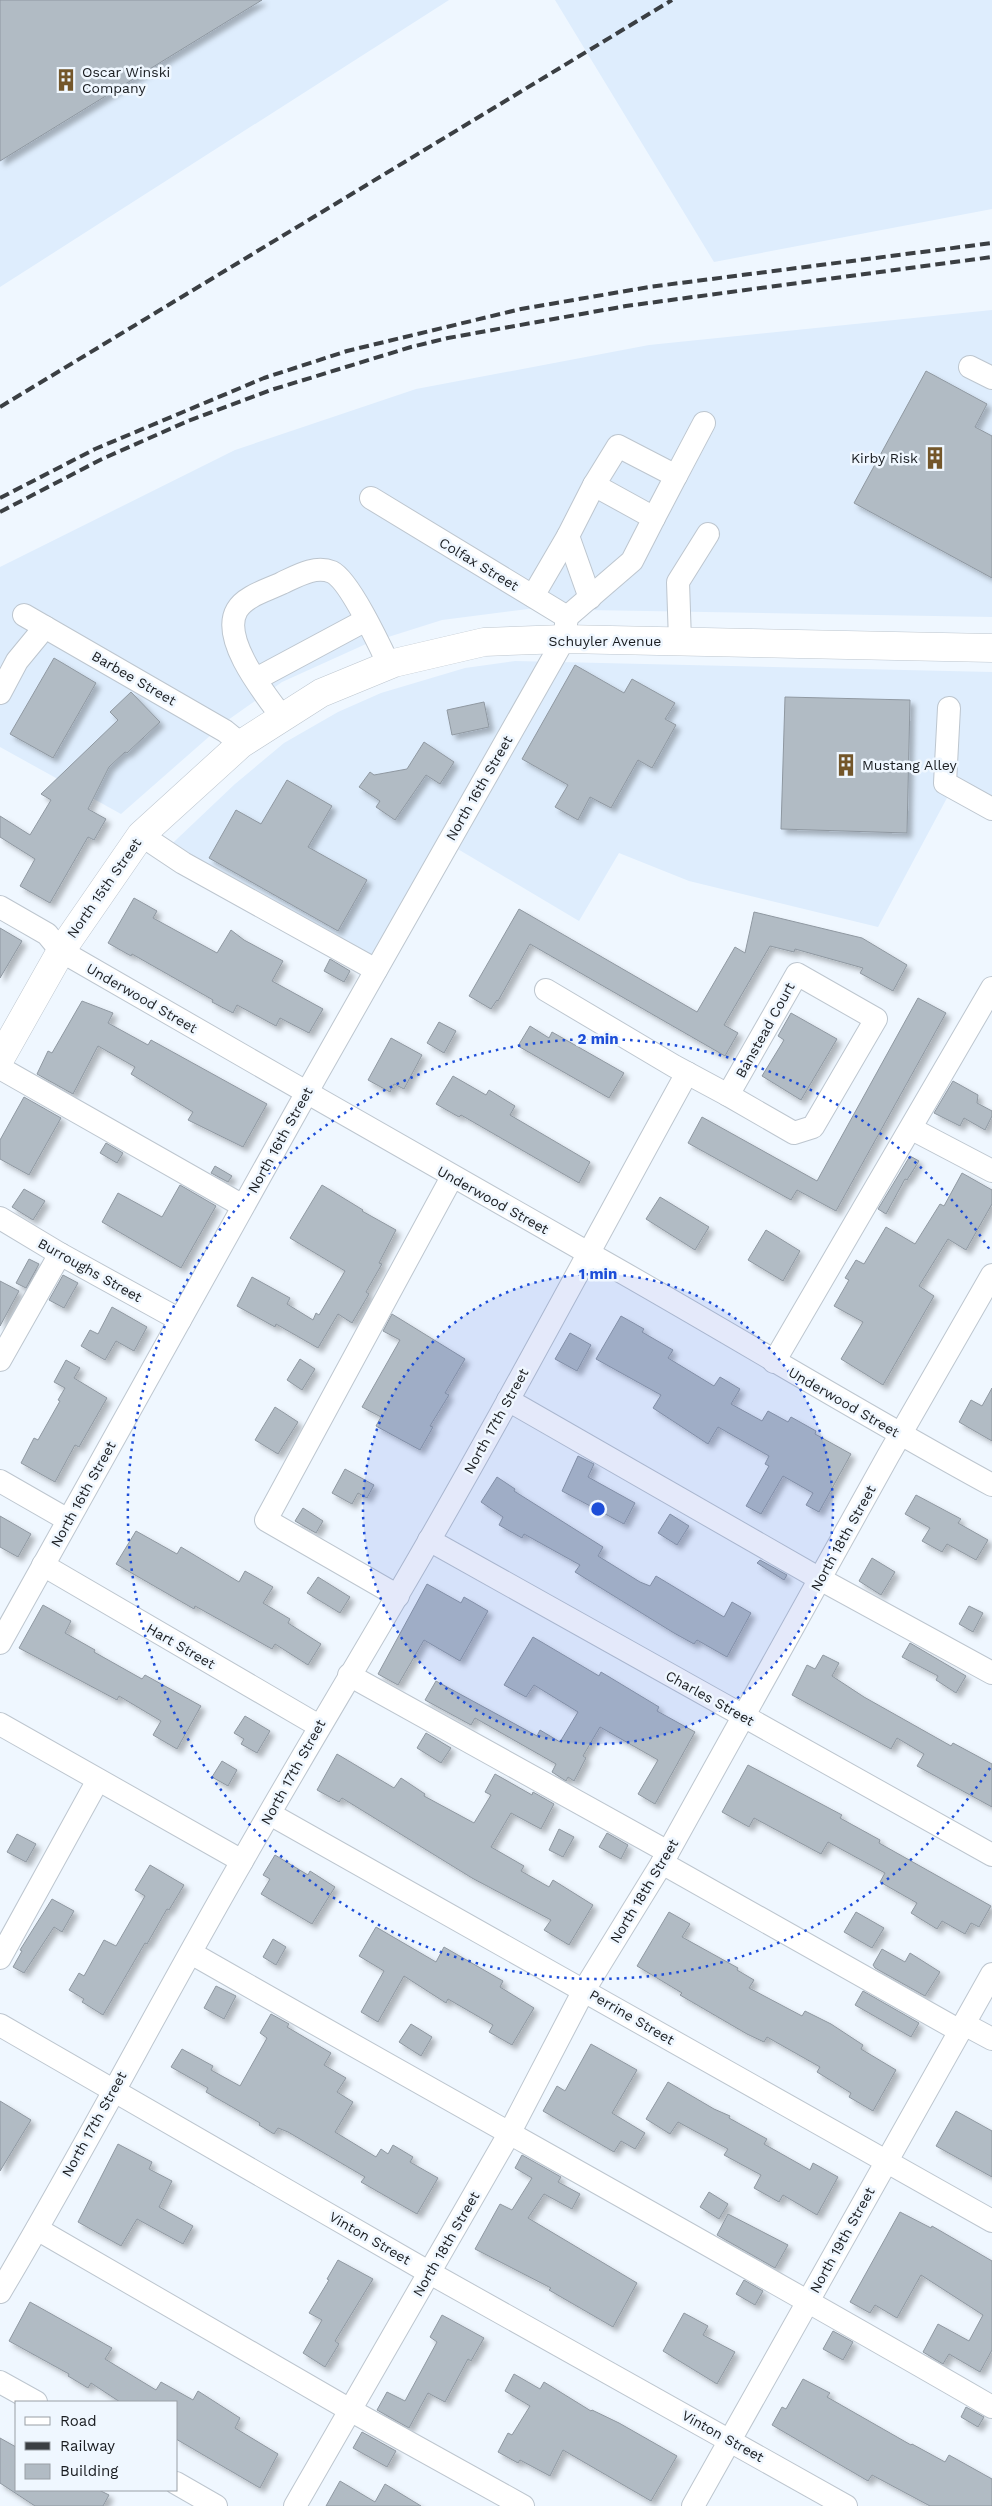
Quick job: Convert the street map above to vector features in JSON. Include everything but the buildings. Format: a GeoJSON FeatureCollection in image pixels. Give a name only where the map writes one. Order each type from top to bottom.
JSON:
{"type":"FeatureCollection","features":[{"type":"Feature","properties":{"kind":"main road","name":"Schuyler Avenue"},"geometry":{"type":"LineString","coordinates":[[241,744],[321,693],[389,665],[484,642],[566,628],[680,641],[992,648]]}},
{"type":"Feature","properties":{"kind":"main road","name":"North 15th Street"},"geometry":{"type":"LineString","coordinates":[[1,1058],[61,951],[141,834],[241,744]]}},
{"type":"Feature","properties":{"kind":"street"},"geometry":{"type":"LineString","coordinates":[[970,367],[992,378]]}},
{"type":"Feature","properties":{"kind":"street"},"geometry":{"type":"LineString","coordinates":[[566,628],[590,598],[632,561],[704,423]]}},
{"type":"Feature","properties":{"kind":"street"},"geometry":{"type":"LineString","coordinates":[[533,596],[618,446],[676,476]]}},
{"type":"Feature","properties":{"kind":"street"},"geometry":{"type":"LineString","coordinates":[[594,486],[654,518]]}},
{"type":"Feature","properties":{"kind":"street","name":"Colfax Street"},"geometry":{"type":"LineString","coordinates":[[371,498],[533,596],[566,628]]}},
{"type":"Feature","properties":{"kind":"street"},"geometry":{"type":"LineString","coordinates":[[680,641],[678,582],[708,534]]}},
{"type":"Feature","properties":{"kind":"street"},"geometry":{"type":"LineString","coordinates":[[568,536],[590,598]]}},
{"type":"Feature","properties":{"kind":"street"},"geometry":{"type":"LineString","coordinates":[[282,717],[240,654],[232,627],[237,610],[246,600],[303,573],[321,569],[334,573],[345,586],[366,620],[389,665]]}},
{"type":"Feature","properties":{"kind":"street","name":"Barbee Street"},"geometry":{"type":"LineString","coordinates":[[24,614],[225,731],[241,744]]}},
{"type":"Feature","properties":{"kind":"street"},"geometry":{"type":"LineString","coordinates":[[256,679],[366,620]]}},
{"type":"Feature","properties":{"kind":"street"},"geometry":{"type":"LineString","coordinates":[[0,693],[17,662],[46,627]]}},
{"type":"Feature","properties":{"kind":"street","name":"North 16th Street"},"geometry":{"type":"LineString","coordinates":[[0,1643],[566,628]]}},
{"type":"Feature","properties":{"kind":"street"},"geometry":{"type":"LineString","coordinates":[[949,708],[945,783],[992,810]]}},
{"type":"Feature","properties":{"kind":"street"},"geometry":{"type":"LineString","coordinates":[[141,834],[183,863],[376,970]]}},
{"type":"Feature","properties":{"kind":"street","name":"Underwood Street"},"geometry":{"type":"LineString","coordinates":[[0,906],[47,934],[61,951],[452,1177],[588,1252],[900,1435],[992,1485]]}},
{"type":"Feature","properties":{"kind":"street","name":"Banstead Court"},"geometry":{"type":"LineString","coordinates":[[546,990],[687,1073],[794,1133],[813,1127],[876,1019],[797,974],[728,1095]]}},
{"type":"Feature","properties":{"kind":"street"},"geometry":{"type":"LineString","coordinates":[[774,1362],[912,1129],[992,988]]}},
{"type":"Feature","properties":{"kind":"street"},"geometry":{"type":"LineString","coordinates":[[1,1058],[243,1206]]}},
{"type":"Feature","properties":{"kind":"street","name":"North 17th Street"},"geometry":{"type":"LineString","coordinates":[[0,2292],[319,1726],[398,1596],[687,1073]]}},
{"type":"Feature","properties":{"kind":"street"},"geometry":{"type":"LineString","coordinates":[[912,1129],[992,1171]]}},
{"type":"Feature","properties":{"kind":"street"},"geometry":{"type":"LineString","coordinates":[[398,1596],[266,1520],[452,1177]]}},
{"type":"Feature","properties":{"kind":"street","name":"Burroughs Street"},"geometry":{"type":"LineString","coordinates":[[0,1218],[60,1254],[180,1320]]}},
{"type":"Feature","properties":{"kind":"street"},"geometry":{"type":"LineString","coordinates":[[0,1360],[60,1254]]}},
{"type":"Feature","properties":{"kind":"street","name":"North 18th Street"},"geometry":{"type":"LineString","coordinates":[[295,2506],[509,2134],[584,1990],[665,1858],[900,1435],[992,1275]]}},
{"type":"Feature","properties":{"kind":"street"},"geometry":{"type":"LineString","coordinates":[[508,1400],[820,1579],[992,1673]]}},
{"type":"Feature","properties":{"kind":"street"},"geometry":{"type":"LineString","coordinates":[[0,1481],[68,1520]]}},
{"type":"Feature","properties":{"kind":"street","name":"Charles Street"},"geometry":{"type":"LineString","coordinates":[[429,1540],[742,1717],[992,1855]]}},
{"type":"Feature","properties":{"kind":"street","name":"Hart Street"},"geometry":{"type":"LineString","coordinates":[[43,1565],[319,1726]]}},
{"type":"Feature","properties":{"kind":"street"},"geometry":{"type":"LineString","coordinates":[[350,1675],[665,1858],[962,2027],[992,2039]]}},
{"type":"Feature","properties":{"kind":"street"},"geometry":{"type":"LineString","coordinates":[[0,1724],[242,1861]]}},
{"type":"Feature","properties":{"kind":"street"},"geometry":{"type":"LineString","coordinates":[[0,1958],[98,1780]]}},
{"type":"Feature","properties":{"kind":"street","name":"Perrine Street"},"geometry":{"type":"LineString","coordinates":[[270,1814],[992,2221]]}},
{"type":"Feature","properties":{"kind":"street"},"geometry":{"type":"LineString","coordinates":[[190,1953],[509,2134],[808,2300],[992,2407]]}},
{"type":"Feature","properties":{"kind":"street","name":"North 19th Street"},"geometry":{"type":"LineString","coordinates":[[693,2506],[732,2440],[808,2300],[992,1974]]}},
{"type":"Feature","properties":{"kind":"street","name":"Vinton Street"},"geometry":{"type":"LineString","coordinates":[[0,2025],[430,2273],[732,2440],[846,2506]]}},
{"type":"Feature","properties":{"kind":"street"},"geometry":{"type":"LineString","coordinates":[[37,2229],[350,2410],[523,2506]]}},
{"type":"Feature","properties":{"kind":"street"},"geometry":{"type":"LineString","coordinates":[[0,2382],[34,2401]]}},
{"type":"Feature","properties":{"kind":"street"},"geometry":{"type":"LineString","coordinates":[[178,2484],[216,2506]]}},
{"type":"Feature","properties":{"kind":"shaded area"},"geometry":{"type":"Polygon","coordinates":[[[0,0],[449,0],[0,287],[0,0]]]}},
{"type":"Feature","properties":{"kind":"shaded area"},"geometry":{"type":"Polygon","coordinates":[[[555,0],[992,0],[992,209],[714,262],[555,0]]]}},
{"type":"Feature","properties":{"kind":"shaded area"},"geometry":{"type":"Polygon","coordinates":[[[992,310],[992,617],[528,609],[442,620],[366,644],[282,682],[228,720],[121,814],[0,747],[0,567],[235,450],[416,389],[649,345],[992,310]]]}},
{"type":"Feature","properties":{"kind":"shaded area"},"geometry":{"type":"Polygon","coordinates":[[[515,661],[992,672],[992,821],[948,796],[878,927],[689,881],[619,853],[579,921],[456,848],[385,978],[158,857],[235,784],[284,743],[338,712],[381,693],[465,668],[515,661]]]}},
{"type":"Feature","properties":{"kind":"railway"},"geometry":{"type":"LineString","coordinates":[[0,407],[672,0]]}},
{"type":"Feature","properties":{"kind":"railway"},"geometry":{"type":"LineString","coordinates":[[0,498],[95,449],[264,378],[347,351],[521,309],[649,287],[992,243]]}},
{"type":"Feature","properties":{"kind":"railway"},"geometry":{"type":"LineString","coordinates":[[0,512],[102,459],[188,421],[271,390],[411,347],[448,338],[626,306],[992,257]]}},
{"type":"Feature","properties":{"kind":"place","name":"Oscar Winski Company"},"geometry":{"type":"Point","coordinates":[66,80]}},
{"type":"Feature","properties":{"kind":"place","name":"Kirby Risk"},"geometry":{"type":"Point","coordinates":[935,458]}},
{"type":"Feature","properties":{"kind":"place","name":"Mustang Alley"},"geometry":{"type":"Point","coordinates":[846,765]}}]}
